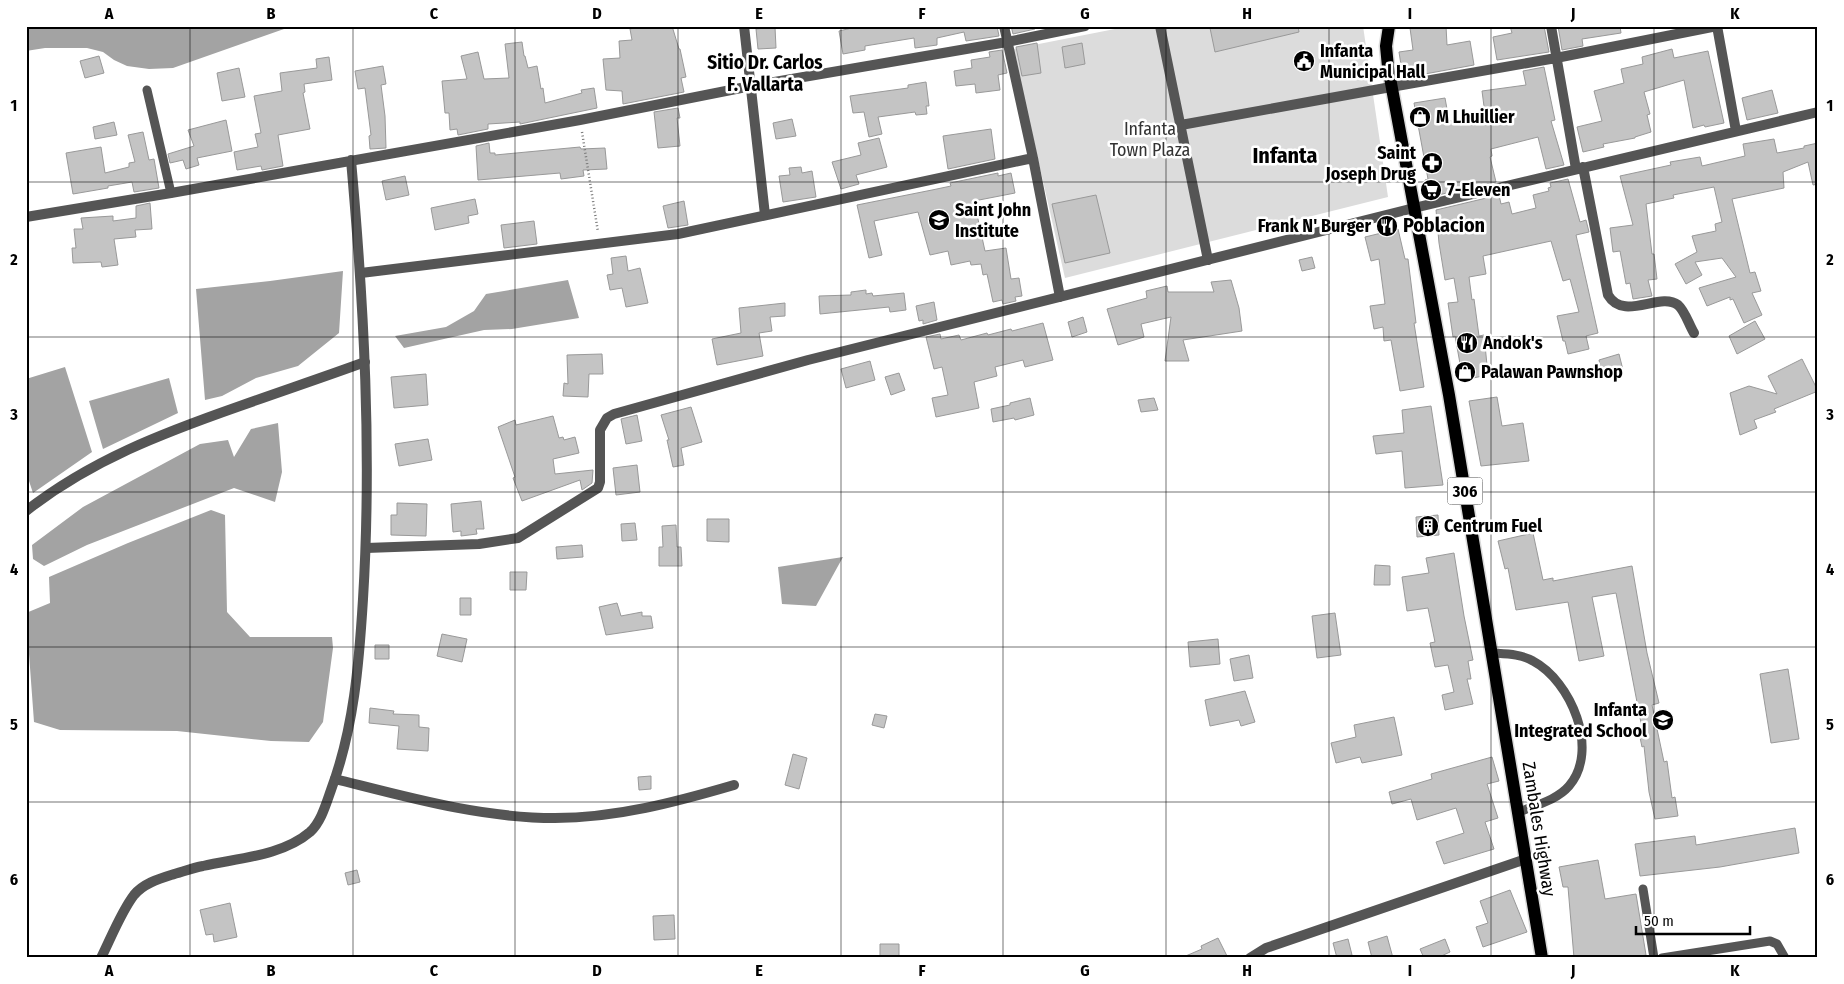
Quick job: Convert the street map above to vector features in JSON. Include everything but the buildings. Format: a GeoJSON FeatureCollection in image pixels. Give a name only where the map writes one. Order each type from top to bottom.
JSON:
{"type":"FeatureCollection","features":[{"type":"Feature","properties":{"kind":"main road","name":"Zambales Highway"},"geometry":{"type":"LineString","coordinates":[[1389,26],[1386,46],[1391,87],[1449,395],[1542,958]]}},
{"type":"Feature","properties":{"kind":"street"},"geometry":{"type":"LineString","coordinates":[[744,26],[766,215]]}},
{"type":"Feature","properties":{"kind":"street"},"geometry":{"type":"LineString","coordinates":[[1004,26],[1033,158],[1060,297]]}},
{"type":"Feature","properties":{"kind":"street"},"geometry":{"type":"LineString","coordinates":[[26,217],[580,120],[751,86],[1006,42],[1085,26]]}},
{"type":"Feature","properties":{"kind":"street"},"geometry":{"type":"LineString","coordinates":[[1160,26],[1208,260]]}},
{"type":"Feature","properties":{"kind":"street"},"geometry":{"type":"LineString","coordinates":[[1382,26],[1386,46]]}},
{"type":"Feature","properties":{"kind":"street"},"geometry":{"type":"LineString","coordinates":[[1551,26],[1579,168],[1608,295],[1612,302],[1618,306],[1664,302],[1676,303],[1694,333]]}},
{"type":"Feature","properties":{"kind":"street"},"geometry":{"type":"LineString","coordinates":[[1181,125],[1556,58],[1717,26],[1736,131]]}},
{"type":"Feature","properties":{"kind":"street"},"geometry":{"type":"LineString","coordinates":[[366,548],[480,544],[518,538],[598,488],[600,482],[600,430],[607,418],[614,414],[808,360],[1414,208],[1818,112]]}},
{"type":"Feature","properties":{"kind":"street"},"geometry":{"type":"LineString","coordinates":[[361,273],[678,234],[1033,158]]}},
{"type":"Feature","properties":{"kind":"street"},"geometry":{"type":"LineString","coordinates":[[100,958],[135,894],[161,878],[276,850],[301,838],[311,831],[318,821],[335,779],[350,722],[358,672],[366,548],[365,362],[361,273],[350,160]]}},
{"type":"Feature","properties":{"kind":"street"},"geometry":{"type":"LineString","coordinates":[[26,511],[63,484],[88,469],[142,442],[365,362]]}},
{"type":"Feature","properties":{"kind":"street"},"geometry":{"type":"LineString","coordinates":[[335,779],[475,812],[519,817],[556,818],[649,808],[734,785]]}},
{"type":"Feature","properties":{"kind":"street"},"geometry":{"type":"LineString","coordinates":[[1250,958],[1266,948],[1526,859]]}},
{"type":"Feature","properties":{"kind":"lane"},"geometry":{"type":"LineString","coordinates":[[147,90],[171,193]]}},
{"type":"Feature","properties":{"kind":"lane"},"geometry":{"type":"LineString","coordinates":[[1492,653],[1515,655],[1532,660],[1546,668],[1568,696],[1579,726],[1582,757],[1578,772],[1569,786],[1547,801],[1519,812]]}},
{"type":"Feature","properties":{"kind":"lane"},"geometry":{"type":"LineString","coordinates":[[1643,889],[1654,958]]}},
{"type":"Feature","properties":{"kind":"lane"},"geometry":{"type":"LineString","coordinates":[[1662,958],[1770,941],[1777,944],[1785,958]]}},
{"type":"Feature","properties":{"kind":"path"},"geometry":{"type":"LineString","coordinates":[[580,120],[600,244]]}},
{"type":"Feature","properties":{"kind":"green space","name":"Infanta Town Plaza"},"geometry":{"type":"Polygon","coordinates":[[[1130,26],[1363,26],[1388,197],[1065,278],[1013,49],[1130,26]]]}},
{"type":"Feature","properties":{"kind":"shaded area"},"geometry":{"type":"Polygon","coordinates":[[[26,26],[302,26],[284,29],[173,68],[149,69],[127,66],[103,52],[87,48],[45,48],[26,51],[26,26]]]}},
{"type":"Feature","properties":{"kind":"shaded area"},"geometry":{"type":"Polygon","coordinates":[[[343,271],[339,333],[298,366],[256,378],[222,396],[205,400],[196,289],[343,271]]]}},
{"type":"Feature","properties":{"kind":"shaded area"},"geometry":{"type":"Polygon","coordinates":[[[568,280],[579,318],[512,329],[484,330],[404,348],[395,336],[446,327],[474,311],[486,294],[568,280]]]}},
{"type":"Feature","properties":{"kind":"shaded area"},"geometry":{"type":"Polygon","coordinates":[[[65,367],[92,452],[33,493],[29,481],[26,481],[26,379],[65,367]]]}},
{"type":"Feature","properties":{"kind":"shaded area"},"geometry":{"type":"Polygon","coordinates":[[[169,378],[178,413],[103,449],[89,401],[169,378]]]}},
{"type":"Feature","properties":{"kind":"shaded area"},"geometry":{"type":"Polygon","coordinates":[[[278,423],[282,472],[275,502],[234,488],[87,545],[44,566],[33,559],[32,545],[83,507],[200,444],[228,440],[234,457],[251,429],[278,423]]]}},
{"type":"Feature","properties":{"kind":"shaded area"},"geometry":{"type":"Polygon","coordinates":[[[211,510],[225,515],[227,612],[250,637],[332,637],[333,648],[323,722],[309,742],[271,741],[177,731],[60,730],[34,722],[26,613],[50,603],[49,577],[211,510]]]}},
{"type":"Feature","properties":{"kind":"shaded area"},"geometry":{"type":"Polygon","coordinates":[[[843,557],[816,606],[782,604],[778,567],[843,557]]]}},
{"type":"Feature","properties":{"kind":"place","name":"Infanta Municipal Hall"},"geometry":{"type":"Point","coordinates":[1304,61]}},
{"type":"Feature","properties":{"kind":"place","name":"M Lhuillier"},"geometry":{"type":"Point","coordinates":[1420,117]}},
{"type":"Feature","properties":{"kind":"place","name":"Saint Joseph Drug"},"geometry":{"type":"Point","coordinates":[1432,163]}},
{"type":"Feature","properties":{"kind":"place","name":"7-Eleven"},"geometry":{"type":"Point","coordinates":[1431,190]}},
{"type":"Feature","properties":{"kind":"place","name":"Saint John Institute"},"geometry":{"type":"Point","coordinates":[939,220]}},
{"type":"Feature","properties":{"kind":"place","name":"Frank N' Burger"},"geometry":{"type":"Point","coordinates":[1387,226]}},
{"type":"Feature","properties":{"kind":"place","name":"Andok's"},"geometry":{"type":"Point","coordinates":[1467,343]}},
{"type":"Feature","properties":{"kind":"place","name":"Palawan Pawnshop"},"geometry":{"type":"Point","coordinates":[1465,372]}},
{"type":"Feature","properties":{"kind":"place","name":"Centrum Fuel"},"geometry":{"type":"Point","coordinates":[1428,526]}},
{"type":"Feature","properties":{"kind":"place","name":"Infanta Integrated School"},"geometry":{"type":"Point","coordinates":[1663,720]}},
{"type":"Feature","properties":{"kind":"district","name":"Sitio Dr. Carlos F. Vallarta"},"geometry":{"type":"Point","coordinates":[765,73]}},
{"type":"Feature","properties":{"kind":"district","name":"Infanta"},"geometry":{"type":"Point","coordinates":[1285,155]}},
{"type":"Feature","properties":{"kind":"district","name":"Poblacion"},"geometry":{"type":"Point","coordinates":[1444,225]}}]}
